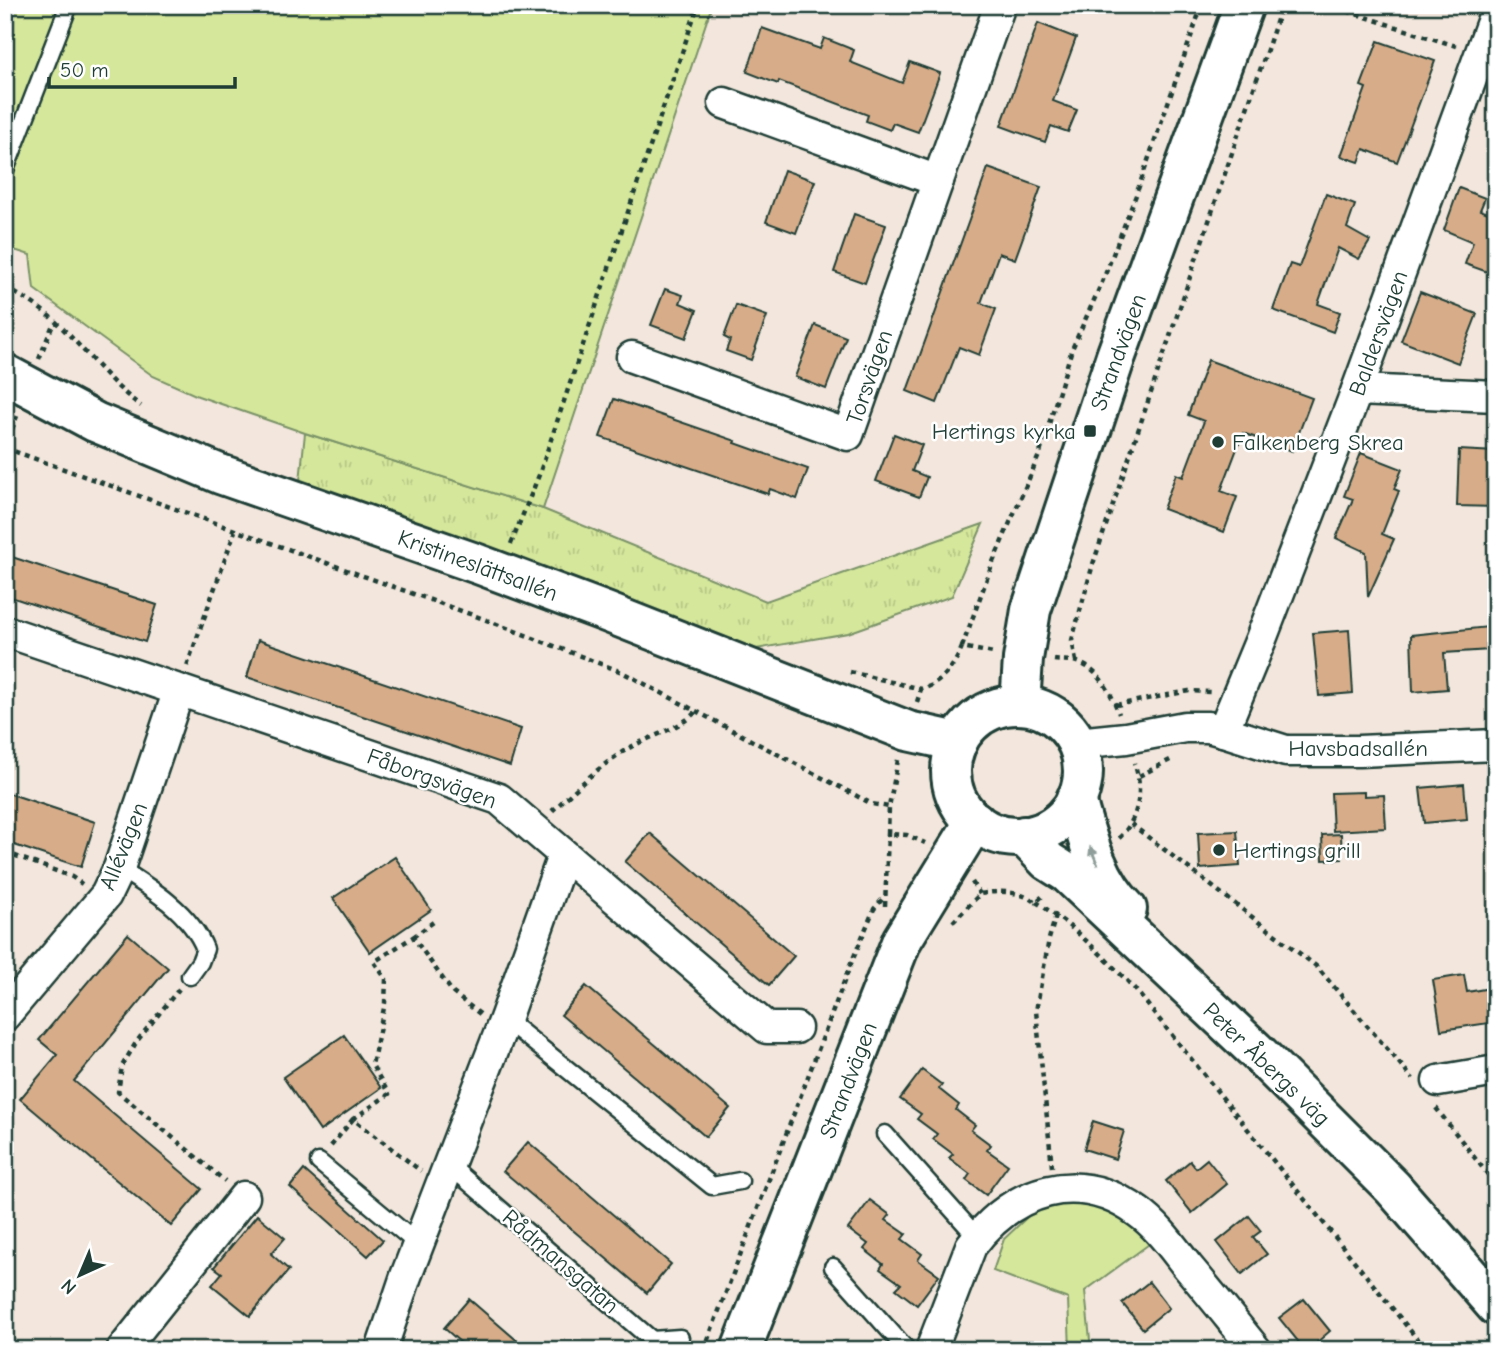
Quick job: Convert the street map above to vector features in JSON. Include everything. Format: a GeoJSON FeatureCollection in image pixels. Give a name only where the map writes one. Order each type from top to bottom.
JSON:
{"type":"FeatureCollection","features":[{"type":"Feature","properties":{"kind":"street","name":"Torsvägen"},"geometry":{"type":"LineString","coordinates":[[632,357],[848,435],[999,5]]}},
{"type":"Feature","properties":{"kind":"street","name":"Strandvägen"},"geometry":{"type":"LineString","coordinates":[[1020,705],[1023,659],[1031,610],[1090,431],[1244,5]]}},
{"type":"Feature","properties":{"kind":"street","name":"Baldersvägen"},"geometry":{"type":"LineString","coordinates":[[1223,731],[1357,390],[1487,46],[1496,11]]}},
{"type":"Feature","properties":{"kind":"street"},"geometry":{"type":"LineString","coordinates":[[723,103],[938,181]]}},
{"type":"Feature","properties":{"kind":"street","name":"Kristineslättsallén"},"geometry":{"type":"LineString","coordinates":[[5,374],[95,422],[220,474],[478,564],[908,731],[958,743]]}},
{"type":"Feature","properties":{"kind":"street"},"geometry":{"type":"LineString","coordinates":[[1357,390],[1496,396]]}},
{"type":"Feature","properties":{"kind":"street","name":"Fåborgsvägen"},"geometry":{"type":"LineString","coordinates":[[5,631],[499,799],[766,1028],[796,1028]]}},
{"type":"Feature","properties":{"kind":"street","name":"Allévägen"},"geometry":{"type":"LineString","coordinates":[[5,1015],[106,895],[119,868],[179,690]]}},
{"type":"Feature","properties":{"kind":"street"},"geometry":{"type":"LineString","coordinates":[[1020,705],[1050,714],[1068,730],[1077,743],[1083,771],[1076,799],[1058,822],[1045,830],[1024,836],[998,834],[975,821],[959,801],[951,768],[958,743],[973,722],[987,712],[1003,706],[1020,705]]}},
{"type":"Feature","properties":{"kind":"street","name":"Havsbadsallén"},"geometry":{"type":"LineString","coordinates":[[1077,743],[1126,738],[1185,727],[1208,727],[1286,751],[1496,746]]}},
{"type":"Feature","properties":{"kind":"street","name":"Peter Åbergs väg"},"geometry":{"type":"LineString","coordinates":[[1076,799],[1093,855],[1120,902],[1401,1173],[1496,1276]]}},
{"type":"Feature","properties":{"kind":"street","name":"Strandvägen"},"geometry":{"type":"LineString","coordinates":[[741,1350],[902,940],[975,821]]}},
{"type":"Feature","properties":{"kind":"street","name":"Peter Åbergs väg"},"geometry":{"type":"LineString","coordinates":[[1024,836],[1048,861],[1067,873],[1275,1070],[1393,1188],[1496,1306]]}},
{"type":"Feature","properties":{"kind":"street"},"geometry":{"type":"LineString","coordinates":[[381,1350],[504,1023],[563,856]]}},
{"type":"Feature","properties":{"kind":"street"},"geometry":{"type":"LineString","coordinates":[[1429,1089],[1496,1071]]}},
{"type":"Feature","properties":{"kind":"street"},"geometry":{"type":"LineString","coordinates":[[931,1350],[971,1246],[977,1237],[999,1214],[1024,1198],[1055,1188],[1086,1190],[1116,1199],[1139,1213],[1164,1237],[1256,1350]]}},
{"type":"Feature","properties":{"kind":"street"},"geometry":{"type":"LineString","coordinates":[[122,1350],[244,1197]]}},
{"type":"Feature","properties":{"kind":"lane"},"geometry":{"type":"LineString","coordinates":[[5,170],[69,5]]}},
{"type":"Feature","properties":{"kind":"lane"},"geometry":{"type":"LineString","coordinates":[[119,868],[157,893],[193,927],[205,949],[190,976]]}},
{"type":"Feature","properties":{"kind":"lane"},"geometry":{"type":"LineString","coordinates":[[504,1023],[712,1186],[740,1181]]}},
{"type":"Feature","properties":{"kind":"lane"},"geometry":{"type":"LineString","coordinates":[[885,1135],[977,1237]]}},
{"type":"Feature","properties":{"kind":"lane"},"geometry":{"type":"LineString","coordinates":[[319,1161],[419,1245]]}},
{"type":"Feature","properties":{"kind":"lane","name":"Rådmansgatan"},"geometry":{"type":"LineString","coordinates":[[445,1176],[652,1340],[680,1338]]}},
{"type":"Feature","properties":{"kind":"lane"},"geometry":{"type":"LineString","coordinates":[[833,1267],[907,1350]]}},
{"type":"Feature","properties":{"kind":"path"},"geometry":{"type":"LineString","coordinates":[[523,549],[510,545],[540,475],[698,5]]}},
{"type":"Feature","properties":{"kind":"path"},"geometry":{"type":"LineString","coordinates":[[962,647],[993,562],[1040,453],[1072,349],[1103,280],[1136,195],[1202,5]]}},
{"type":"Feature","properties":{"kind":"path"},"geometry":{"type":"LineString","coordinates":[[1076,661],[1072,640],[1093,564],[1282,5]]}},
{"type":"Feature","properties":{"kind":"path"},"geometry":{"type":"LineString","coordinates":[[1328,5],[1487,46]]}},
{"type":"Feature","properties":{"kind":"path"},"geometry":{"type":"LineString","coordinates":[[5,289],[23,296],[54,321],[119,388],[144,407]]}},
{"type":"Feature","properties":{"kind":"path"},"geometry":{"type":"LineString","coordinates":[[5,448],[494,622],[622,673],[872,803],[889,807]]}},
{"type":"Feature","properties":{"kind":"path"},"geometry":{"type":"LineString","coordinates":[[179,690],[235,531]]}},
{"type":"Feature","properties":{"kind":"path"},"geometry":{"type":"LineString","coordinates":[[1023,659],[1076,661],[1090,669],[1102,682],[1116,705],[1139,776]]}},
{"type":"Feature","properties":{"kind":"path"},"geometry":{"type":"LineString","coordinates":[[841,669],[921,690]]}},
{"type":"Feature","properties":{"kind":"path"},"geometry":{"type":"LineString","coordinates":[[1116,705],[1189,691],[1218,693],[1236,702]]}},
{"type":"Feature","properties":{"kind":"path"},"geometry":{"type":"LineString","coordinates":[[533,828],[608,761],[642,740],[690,718],[696,710]]}},
{"type":"Feature","properties":{"kind":"path"},"geometry":{"type":"LineString","coordinates":[[1131,824],[1316,966],[1429,1089],[1496,1185]]}},
{"type":"Feature","properties":{"kind":"path"},"geometry":{"type":"LineString","coordinates":[[704,1350],[850,966],[874,909],[886,896],[888,834]]}},
{"type":"Feature","properties":{"kind":"path"},"geometry":{"type":"LineString","coordinates":[[5,852],[72,877],[91,891]]}},
{"type":"Feature","properties":{"kind":"path"},"geometry":{"type":"LineString","coordinates":[[1036,902],[1094,946],[1134,988],[1426,1350]]}},
{"type":"Feature","properties":{"kind":"path"},"geometry":{"type":"LineString","coordinates":[[1055,1188],[1036,1011],[1056,915]]}},
{"type":"Feature","properties":{"kind":"path"},"geometry":{"type":"LineString","coordinates":[[319,1161],[353,1119],[389,1094],[372,1065],[386,1003],[386,979],[374,962],[436,920]]}},
{"type":"Feature","properties":{"kind":"path"},"geometry":{"type":"LineString","coordinates":[[413,937],[453,993],[475,1011],[504,1023]]}},
{"type":"Feature","properties":{"kind":"path"},"geometry":{"type":"LineString","coordinates":[[190,976],[137,1041],[121,1066],[118,1092],[244,1197]]}},
{"type":"Feature","properties":{"kind":"path"},"geometry":{"type":"LineString","coordinates":[[353,1119],[445,1176]]}},
{"type":"Feature","properties":{"kind":"green space"},"geometry":{"type":"Polygon","coordinates":[[[5,5],[712,5],[543,509],[198,396],[153,376],[34,289],[30,255],[5,247],[5,5]]]}},
{"type":"Feature","properties":{"kind":"green space"},"geometry":{"type":"Polygon","coordinates":[[[305,433],[543,509],[766,601],[983,524],[952,596],[848,633],[733,653],[397,522],[300,481],[305,433]]]}},
{"type":"Feature","properties":{"kind":"green space"},"geometry":{"type":"Polygon","coordinates":[[[1087,1203],[1127,1218],[1152,1242],[1085,1291],[1091,1350],[1070,1350],[1068,1299],[993,1271],[1004,1239],[1039,1206],[1087,1203]]]}},
{"type":"Feature","properties":{"kind":"building"},"geometry":{"type":"Polygon","coordinates":[[[1038,23],[1076,38],[1053,101],[1077,110],[1068,132],[1051,126],[1045,142],[1001,126],[1038,23]]]}},
{"type":"Feature","properties":{"kind":"building"},"geometry":{"type":"Polygon","coordinates":[[[762,28],[820,49],[824,38],[854,50],[850,62],[902,83],[910,62],[940,73],[918,132],[893,123],[890,130],[866,121],[868,115],[779,81],[778,84],[747,72],[762,28]]]}},
{"type":"Feature","properties":{"kind":"building"},"geometry":{"type":"Polygon","coordinates":[[[1378,41],[1435,61],[1397,162],[1364,149],[1359,162],[1341,156],[1366,88],[1361,86],[1378,41]]]}},
{"type":"Feature","properties":{"kind":"building"},"geometry":{"type":"Polygon","coordinates":[[[988,168],[1041,187],[1015,259],[999,253],[981,303],[996,309],[979,355],[959,347],[937,403],[907,391],[988,168]]]}},
{"type":"Feature","properties":{"kind":"building"},"geometry":{"type":"Polygon","coordinates":[[[784,170],[815,181],[796,233],[766,222],[784,170]]]}},
{"type":"Feature","properties":{"kind":"building"},"geometry":{"type":"Polygon","coordinates":[[[1459,188],[1485,198],[1480,210],[1496,216],[1496,275],[1465,264],[1473,242],[1444,230],[1459,188]]]}},
{"type":"Feature","properties":{"kind":"building"},"geometry":{"type":"Polygon","coordinates":[[[1326,194],[1355,205],[1347,228],[1370,241],[1359,259],[1338,248],[1318,304],[1340,312],[1333,332],[1273,310],[1290,264],[1299,267],[1326,194]]]}},
{"type":"Feature","properties":{"kind":"building"},"geometry":{"type":"Polygon","coordinates":[[[854,214],[886,225],[865,283],[834,272],[854,214]]]}},
{"type":"Feature","properties":{"kind":"building"},"geometry":{"type":"Polygon","coordinates":[[[665,289],[683,295],[680,303],[697,310],[686,338],[651,325],[665,289]]]}},
{"type":"Feature","properties":{"kind":"building"},"geometry":{"type":"Polygon","coordinates":[[[1420,292],[1477,314],[1458,363],[1401,341],[1420,292]]]}},
{"type":"Feature","properties":{"kind":"building"},"geometry":{"type":"Polygon","coordinates":[[[736,305],[767,316],[751,360],[726,351],[730,340],[724,337],[736,305]]]}},
{"type":"Feature","properties":{"kind":"building"},"geometry":{"type":"Polygon","coordinates":[[[815,325],[846,337],[826,389],[795,377],[815,325]]]}},
{"type":"Feature","properties":{"kind":"building","name":"Falkenberg Skrea"},"geometry":{"type":"Polygon","coordinates":[[[1208,360],[1312,398],[1292,451],[1243,433],[1221,491],[1237,497],[1224,532],[1163,509],[1176,474],[1183,477],[1204,421],[1188,415],[1208,360]]]}},
{"type":"Feature","properties":{"kind":"building"},"geometry":{"type":"Polygon","coordinates":[[[614,399],[808,469],[797,499],[770,489],[768,494],[600,437],[614,399]]]}},
{"type":"Feature","properties":{"kind":"building"},"geometry":{"type":"Polygon","coordinates":[[[894,434],[922,445],[912,471],[927,477],[919,497],[876,481],[894,434]]]}},
{"type":"Feature","properties":{"kind":"building"},"geometry":{"type":"Polygon","coordinates":[[[1459,450],[1496,452],[1496,507],[1457,506],[1459,450]]]}},
{"type":"Feature","properties":{"kind":"building"},"geometry":{"type":"Polygon","coordinates":[[[1361,453],[1402,469],[1394,489],[1399,491],[1382,534],[1394,539],[1368,597],[1366,552],[1336,538],[1353,499],[1344,496],[1361,453]]]}},
{"type":"Feature","properties":{"kind":"building"},"geometry":{"type":"Polygon","coordinates":[[[9,556],[157,605],[145,642],[5,595],[5,568],[9,556]]]}},
{"type":"Feature","properties":{"kind":"building"},"geometry":{"type":"Polygon","coordinates":[[[1488,627],[1490,650],[1444,653],[1447,689],[1413,692],[1411,635],[1488,627]]]}},
{"type":"Feature","properties":{"kind":"building"},"geometry":{"type":"Polygon","coordinates":[[[1349,630],[1353,693],[1319,696],[1313,633],[1349,630]]]}},
{"type":"Feature","properties":{"kind":"building"},"geometry":{"type":"Polygon","coordinates":[[[258,640],[521,729],[510,766],[247,677],[258,640]]]}},
{"type":"Feature","properties":{"kind":"building"},"geometry":{"type":"Polygon","coordinates":[[[1464,784],[1467,819],[1424,823],[1420,788],[1464,784]]]}},
{"type":"Feature","properties":{"kind":"building"},"geometry":{"type":"Polygon","coordinates":[[[5,792],[95,822],[81,867],[5,842],[5,792]]]}},
{"type":"Feature","properties":{"kind":"building"},"geometry":{"type":"Polygon","coordinates":[[[1364,792],[1364,796],[1384,795],[1386,828],[1333,831],[1331,793],[1364,792]]]}},
{"type":"Feature","properties":{"kind":"building","name":"Hertings grill"},"geometry":{"type":"Polygon","coordinates":[[[1237,831],[1240,866],[1200,869],[1198,833],[1237,831]]]}},
{"type":"Feature","properties":{"kind":"building"},"geometry":{"type":"Polygon","coordinates":[[[650,833],[794,956],[769,985],[625,862],[650,833]]]}},
{"type":"Feature","properties":{"kind":"building"},"geometry":{"type":"Polygon","coordinates":[[[1341,834],[1342,859],[1323,860],[1322,835],[1341,834]]]}},
{"type":"Feature","properties":{"kind":"building"},"geometry":{"type":"Polygon","coordinates":[[[395,857],[431,910],[370,952],[333,898],[395,857]]]}},
{"type":"Feature","properties":{"kind":"building"},"geometry":{"type":"Polygon","coordinates":[[[128,934],[168,968],[74,1081],[202,1189],[171,1226],[20,1099],[57,1055],[39,1040],[128,934]]]}},
{"type":"Feature","properties":{"kind":"building"},"geometry":{"type":"Polygon","coordinates":[[[1464,975],[1467,992],[1496,987],[1496,1022],[1441,1030],[1433,980],[1464,975]]]}},
{"type":"Feature","properties":{"kind":"building"},"geometry":{"type":"Polygon","coordinates":[[[586,986],[730,1108],[706,1137],[561,1015],[586,986]]]}},
{"type":"Feature","properties":{"kind":"building"},"geometry":{"type":"Polygon","coordinates":[[[344,1035],[381,1088],[320,1131],[283,1077],[344,1035]]]}},
{"type":"Feature","properties":{"kind":"building"},"geometry":{"type":"Polygon","coordinates":[[[922,1070],[942,1085],[939,1089],[959,1105],[956,1110],[975,1125],[971,1130],[991,1145],[987,1150],[1008,1165],[986,1195],[966,1180],[970,1174],[949,1158],[953,1154],[933,1139],[937,1134],[917,1119],[921,1114],[900,1099],[922,1070]]]}},
{"type":"Feature","properties":{"kind":"building"},"geometry":{"type":"Polygon","coordinates":[[[1093,1121],[1124,1131],[1115,1159],[1084,1149],[1093,1121]]]}},
{"type":"Feature","properties":{"kind":"building"},"geometry":{"type":"Polygon","coordinates":[[[528,1142],[671,1264],[647,1293],[503,1171],[528,1142]]]}},
{"type":"Feature","properties":{"kind":"building"},"geometry":{"type":"Polygon","coordinates":[[[1207,1159],[1227,1184],[1192,1213],[1166,1181],[1190,1161],[1196,1168],[1207,1159]]]}},
{"type":"Feature","properties":{"kind":"building"},"geometry":{"type":"Polygon","coordinates":[[[304,1170],[383,1240],[368,1256],[290,1187],[304,1170]]]}},
{"type":"Feature","properties":{"kind":"building"},"geometry":{"type":"Polygon","coordinates":[[[870,1200],[890,1215],[886,1220],[906,1234],[902,1239],[922,1254],[918,1260],[939,1275],[917,1305],[896,1289],[901,1284],[880,1269],[883,1264],[864,1249],[868,1244],[848,1229],[870,1200]]]}},
{"type":"Feature","properties":{"kind":"building"},"geometry":{"type":"Polygon","coordinates":[[[257,1215],[285,1238],[271,1254],[289,1270],[250,1316],[212,1285],[222,1273],[214,1267],[257,1215]]]}},
{"type":"Feature","properties":{"kind":"building"},"geometry":{"type":"Polygon","coordinates":[[[1249,1216],[1261,1231],[1253,1237],[1267,1254],[1242,1274],[1217,1242],[1249,1216]]]}},
{"type":"Feature","properties":{"kind":"building"},"geometry":{"type":"Polygon","coordinates":[[[1149,1282],[1169,1308],[1143,1329],[1122,1303],[1149,1282]]]}},
{"type":"Feature","properties":{"kind":"building"},"geometry":{"type":"Polygon","coordinates":[[[469,1299],[528,1350],[469,1350],[444,1328],[469,1299]]]}},
{"type":"Feature","properties":{"kind":"building"},"geometry":{"type":"Polygon","coordinates":[[[1304,1299],[1330,1331],[1308,1350],[1305,1350],[1279,1318],[1304,1299]]]}},
{"type":"Feature","properties":{"kind":"place","name":"Hertings kyrka"},"geometry":{"type":"Point","coordinates":[1090,431]}},
{"type":"Feature","properties":{"kind":"place","name":"Falkenberg Skrea"},"geometry":{"type":"Point","coordinates":[1218,442]}},
{"type":"Feature","properties":{"kind":"place","name":"Hertings grill"},"geometry":{"type":"Point","coordinates":[1219,850]}}]}
